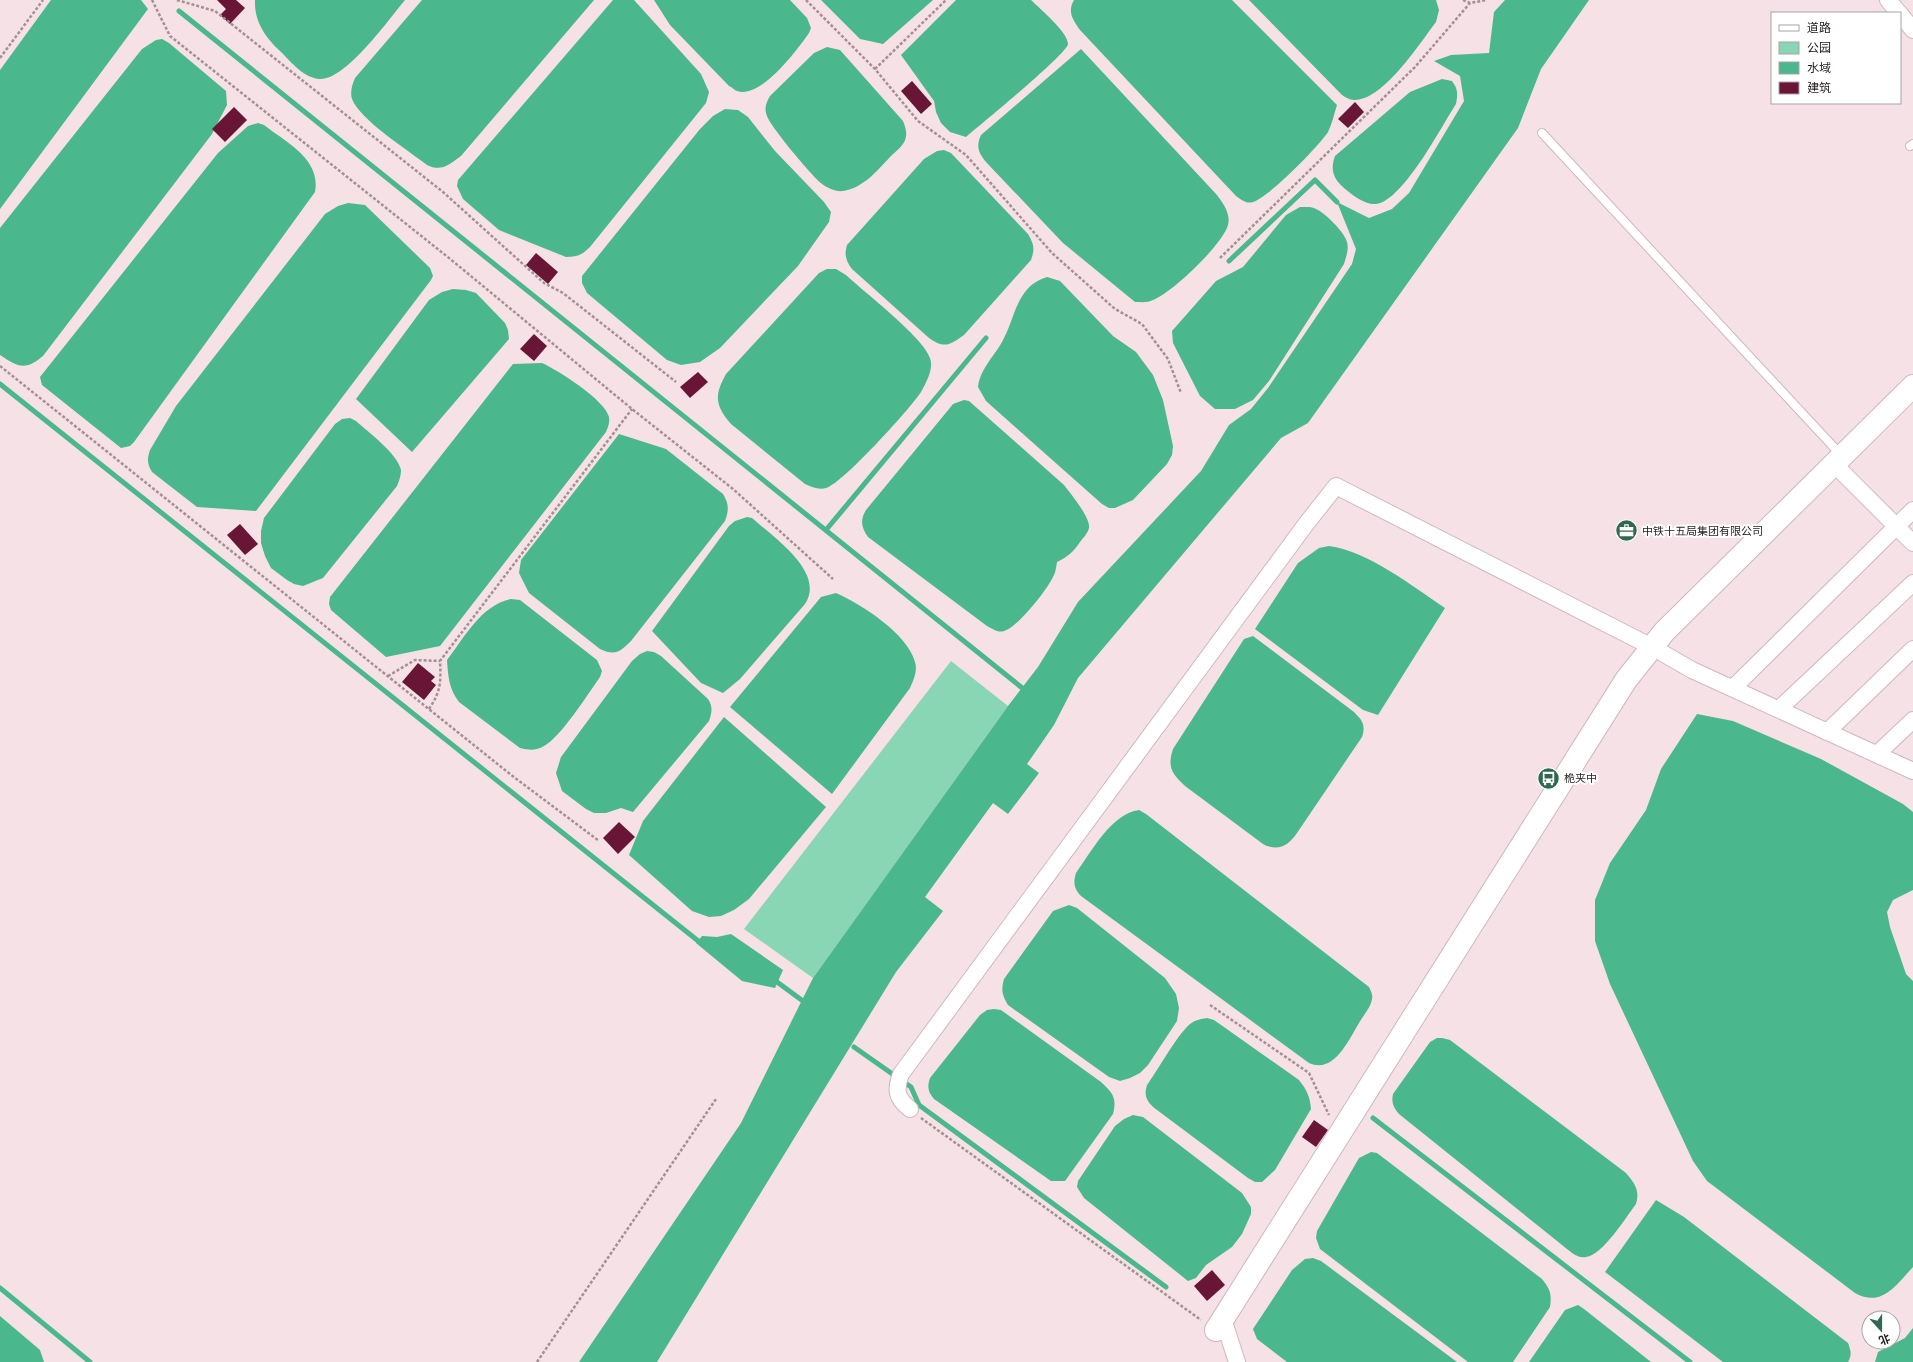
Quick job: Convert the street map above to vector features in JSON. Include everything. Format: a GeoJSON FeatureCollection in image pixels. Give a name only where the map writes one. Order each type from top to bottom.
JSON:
{"type":"FeatureCollection","features":[{"type":"Feature","properties":{"kind":"street"},"geometry":{"type":"LineString","coordinates":[[1901,15],[1913,30]]}},
{"type":"Feature","properties":{"kind":"street"},"geometry":{"type":"LineString","coordinates":[[1237,1362],[1219,1325],[1622,687],[1664,632],[1913,386]]}},
{"type":"Feature","properties":{"kind":"street"},"geometry":{"type":"LineString","coordinates":[[1837,460],[1913,543]]}},
{"type":"Feature","properties":{"kind":"street"},"geometry":{"type":"LineString","coordinates":[[910,1109],[902,1102],[897,1094],[897,1084],[901,1074],[1296,537],[1336,486],[1652,647],[1692,670],[1913,771]]}},
{"type":"Feature","properties":{"kind":"street"},"geometry":{"type":"LineString","coordinates":[[1733,688],[1913,510]]}},
{"type":"Feature","properties":{"kind":"street"},"geometry":{"type":"LineString","coordinates":[[1779,709],[1913,583]]}},
{"type":"Feature","properties":{"kind":"street"},"geometry":{"type":"LineString","coordinates":[[1827,732],[1913,649]]}},
{"type":"Feature","properties":{"kind":"street"},"geometry":{"type":"LineString","coordinates":[[1877,754],[1913,720]]}},
{"type":"Feature","properties":{"kind":"lane"},"geometry":{"type":"LineString","coordinates":[[1542,133],[1837,460]]}},
{"type":"Feature","properties":{"kind":"path"},"geometry":{"type":"LineString","coordinates":[[0,58],[43,0]]}},
{"type":"Feature","properties":{"kind":"path"},"geometry":{"type":"LineString","coordinates":[[152,0],[170,36],[449,258],[632,408],[734,489],[832,579]]}},
{"type":"Feature","properties":{"kind":"path"},"geometry":{"type":"LineString","coordinates":[[177,0],[215,11],[443,192],[544,283],[563,293],[676,382]]}},
{"type":"Feature","properties":{"kind":"path"},"geometry":{"type":"LineString","coordinates":[[806,0],[875,69],[918,121],[966,155],[1052,253],[1115,309],[1142,324],[1168,359],[1181,393]]}},
{"type":"Feature","properties":{"kind":"path"},"geometry":{"type":"LineString","coordinates":[[875,69],[946,0]]}},
{"type":"Feature","properties":{"kind":"path"},"geometry":{"type":"LineString","coordinates":[[1463,0],[1470,2],[1487,0]]}},
{"type":"Feature","properties":{"kind":"path"},"geometry":{"type":"LineString","coordinates":[[1220,258],[1415,67],[1470,2]]}},
{"type":"Feature","properties":{"kind":"path"},"geometry":{"type":"LineString","coordinates":[[0,366],[510,774],[599,841]]}},
{"type":"Feature","properties":{"kind":"path"},"geometry":{"type":"LineString","coordinates":[[429,709],[437,698],[441,684],[440,660],[632,408]]}},
{"type":"Feature","properties":{"kind":"path"},"geometry":{"type":"LineString","coordinates":[[388,676],[400,667],[415,660],[440,660]]}},
{"type":"Feature","properties":{"kind":"path"},"geometry":{"type":"LineString","coordinates":[[1210,1005],[1309,1072],[1338,1136]]}},
{"type":"Feature","properties":{"kind":"path"},"geometry":{"type":"LineString","coordinates":[[537,1362],[716,1099]]}},
{"type":"Feature","properties":{"kind":"path"},"geometry":{"type":"LineString","coordinates":[[910,1109],[1219,1325]]}},
{"type":"Feature","properties":{"kind":"green space"},"geometry":{"type":"Polygon","coordinates":[[[951,661],[1008,706],[813,978],[744,929],[951,661]]]}},
{"type":"Feature","properties":{"kind":"water"},"geometry":{"type":"Polygon","coordinates":[[[51,0],[141,0],[148,9],[0,209],[0,70],[51,0]]]}},
{"type":"Feature","properties":{"kind":"water"},"geometry":{"type":"Polygon","coordinates":[[[255,0],[405,0],[378,34],[354,59],[342,70],[330,77],[320,79],[304,73],[289,61],[270,41],[259,22],[255,8],[255,0]]]}},
{"type":"Feature","properties":{"kind":"water"},"geometry":{"type":"Polygon","coordinates":[[[422,0],[594,0],[461,156],[449,165],[437,168],[427,165],[374,125],[357,107],[351,94],[355,78],[422,0]]]}},
{"type":"Feature","properties":{"kind":"water"},"geometry":{"type":"Polygon","coordinates":[[[613,0],[634,0],[701,74],[709,92],[706,103],[590,247],[579,255],[566,257],[499,230],[463,199],[457,186],[458,180],[613,0]]]}},
{"type":"Feature","properties":{"kind":"water"},"geometry":{"type":"Polygon","coordinates":[[[654,0],[790,0],[807,18],[811,28],[804,40],[787,61],[767,81],[746,92],[737,91],[729,86],[670,25],[654,0]]]}},
{"type":"Feature","properties":{"kind":"water"},"geometry":{"type":"Polygon","coordinates":[[[821,0],[933,0],[883,44],[860,39],[821,0]]]}},
{"type":"Feature","properties":{"kind":"water"},"geometry":{"type":"Polygon","coordinates":[[[956,0],[1031,0],[1059,27],[1067,39],[1068,44],[1054,61],[966,137],[950,132],[941,123],[936,112],[934,101],[901,55],[956,0]]]}},
{"type":"Feature","properties":{"kind":"water"},"geometry":{"type":"Polygon","coordinates":[[[1074,0],[1232,0],[1337,105],[1328,132],[1281,182],[1253,202],[1244,201],[1236,196],[1080,30],[1073,19],[1071,12],[1074,0]]]}},
{"type":"Feature","properties":{"kind":"water"},"geometry":{"type":"Polygon","coordinates":[[[1249,0],[1436,0],[1439,10],[1436,22],[1400,69],[1377,91],[1365,98],[1354,100],[1342,95],[1249,0]]]}},
{"type":"Feature","properties":{"kind":"water"},"geometry":{"type":"Polygon","coordinates":[[[1505,0],[1589,0],[1541,69],[1518,128],[1308,423],[1281,438],[1078,678],[1054,725],[1027,764],[1039,773],[1008,814],[993,803],[925,897],[943,911],[896,972],[657,1362],[579,1362],[741,1123],[813,978],[1008,706],[1038,667],[1078,602],[1201,471],[1229,425],[1251,409],[1268,388],[1352,264],[1356,249],[1337,202],[1369,218],[1392,209],[1409,193],[1464,101],[1460,76],[1434,61],[1451,55],[1489,53],[1494,12],[1505,0]]]}},
{"type":"Feature","properties":{"kind":"water"},"geometry":{"type":"Polygon","coordinates":[[[162,39],[169,43],[226,91],[227,105],[212,134],[43,356],[31,364],[22,366],[17,365],[0,355],[0,228],[142,49],[156,40],[162,39]]]}},
{"type":"Feature","properties":{"kind":"water"},"geometry":{"type":"Polygon","coordinates":[[[827,47],[840,50],[903,121],[906,133],[906,138],[899,149],[875,173],[863,183],[843,191],[837,191],[829,188],[816,179],[775,130],[767,116],[766,110],[770,96],[814,53],[827,47]]]}},
{"type":"Feature","properties":{"kind":"water"},"geometry":{"type":"Polygon","coordinates":[[[1081,49],[1217,195],[1224,205],[1227,213],[1229,221],[1228,225],[1217,244],[1184,278],[1161,296],[1149,302],[1135,302],[1063,243],[986,162],[981,155],[978,146],[981,135],[1081,49]]]}},
{"type":"Feature","properties":{"kind":"water"},"geometry":{"type":"Polygon","coordinates":[[[1442,79],[1452,81],[1454,84],[1457,92],[1456,104],[1420,162],[1398,190],[1387,200],[1372,204],[1359,199],[1340,185],[1335,177],[1333,169],[1335,156],[1410,92],[1442,79]]]}},
{"type":"Feature","properties":{"kind":"water"},"geometry":{"type":"Polygon","coordinates":[[[725,109],[738,110],[748,117],[775,151],[824,202],[831,212],[829,222],[798,266],[720,348],[700,362],[681,365],[667,360],[587,293],[582,283],[582,276],[700,129],[713,116],[725,109]]]}},
{"type":"Feature","properties":{"kind":"water"},"geometry":{"type":"Polygon","coordinates":[[[258,123],[264,125],[292,145],[308,161],[313,170],[315,192],[134,442],[130,446],[121,448],[42,385],[40,377],[218,153],[248,126],[258,123]]]}},
{"type":"Feature","properties":{"kind":"water"},"geometry":{"type":"Polygon","coordinates":[[[944,150],[951,153],[1028,234],[1033,244],[1033,253],[1031,260],[964,335],[951,343],[943,345],[929,338],[852,269],[847,261],[846,252],[847,245],[924,159],[937,151],[944,150]]]}},
{"type":"Feature","properties":{"kind":"water"},"geometry":{"type":"Polygon","coordinates":[[[348,203],[365,205],[430,268],[433,276],[256,511],[197,507],[152,472],[148,461],[150,450],[176,406],[325,214],[338,206],[348,203]]]}},
{"type":"Feature","properties":{"kind":"water"},"geometry":{"type":"Polygon","coordinates":[[[1300,207],[1309,207],[1322,212],[1335,224],[1346,238],[1348,248],[1344,264],[1269,381],[1253,400],[1235,409],[1215,409],[1200,396],[1173,343],[1172,331],[1216,281],[1243,267],[1286,215],[1300,207]]]}},
{"type":"Feature","properties":{"kind":"water"},"geometry":{"type":"Polygon","coordinates":[[[827,269],[836,269],[846,275],[905,327],[925,349],[930,358],[931,367],[929,376],[921,392],[890,429],[846,474],[826,488],[820,489],[805,484],[731,424],[719,406],[718,394],[719,388],[726,374],[819,273],[827,269]]]}},
{"type":"Feature","properties":{"kind":"water"},"geometry":{"type":"Polygon","coordinates":[[[1047,277],[1060,281],[1113,336],[1136,352],[1153,375],[1163,400],[1173,446],[1172,455],[1167,464],[1133,500],[1115,508],[1109,508],[1102,504],[986,401],[978,387],[979,380],[1001,344],[1021,298],[1027,289],[1038,281],[1047,277]]]}},
{"type":"Feature","properties":{"kind":"water"},"geometry":{"type":"Polygon","coordinates":[[[453,289],[466,290],[476,293],[505,323],[508,330],[509,339],[412,452],[356,399],[429,300],[442,292],[453,289]]]}},
{"type":"Feature","properties":{"kind":"water"},"geometry":{"type":"Polygon","coordinates":[[[542,363],[580,386],[599,402],[606,410],[609,417],[606,432],[440,646],[386,657],[331,610],[329,604],[330,597],[513,364],[542,363]]]}},
{"type":"Feature","properties":{"kind":"water"},"geometry":{"type":"Polygon","coordinates":[[[964,400],[969,401],[1064,485],[1080,506],[1089,524],[1088,532],[1075,548],[1068,556],[1057,562],[1054,575],[1050,583],[1038,599],[1024,616],[1004,631],[996,630],[987,626],[868,537],[862,524],[866,510],[953,404],[964,400]]]}},
{"type":"Feature","properties":{"kind":"water"},"geometry":{"type":"Polygon","coordinates":[[[350,418],[356,421],[389,450],[399,464],[401,474],[397,486],[323,578],[303,586],[294,584],[271,568],[265,556],[261,543],[261,531],[264,518],[335,424],[342,419],[350,418]]]}},
{"type":"Feature","properties":{"kind":"water"},"geometry":{"type":"Polygon","coordinates":[[[619,434],[666,449],[723,494],[728,510],[725,521],[631,641],[617,652],[610,652],[600,649],[529,593],[519,573],[521,560],[619,434]]]}},
{"type":"Feature","properties":{"kind":"water"},"geometry":{"type":"Polygon","coordinates":[[[747,517],[752,518],[784,545],[794,556],[803,568],[809,580],[810,592],[805,604],[740,679],[723,693],[701,683],[652,631],[729,526],[735,521],[747,517]]]}},
{"type":"Feature","properties":{"kind":"water"},"geometry":{"type":"Polygon","coordinates":[[[1329,546],[1344,549],[1374,562],[1404,580],[1445,608],[1378,715],[1363,710],[1255,629],[1298,563],[1319,548],[1329,546]]]}},
{"type":"Feature","properties":{"kind":"water"},"geometry":{"type":"Polygon","coordinates":[[[836,593],[858,604],[894,631],[911,651],[916,669],[910,688],[832,794],[730,707],[821,597],[836,593]]]}},
{"type":"Feature","properties":{"kind":"water"},"geometry":{"type":"Polygon","coordinates":[[[511,599],[520,600],[597,660],[602,671],[600,677],[558,734],[541,748],[529,750],[520,748],[459,702],[451,687],[449,677],[447,660],[474,624],[491,608],[500,602],[511,599]]]}},
{"type":"Feature","properties":{"kind":"water"},"geometry":{"type":"Polygon","coordinates":[[[1253,636],[1354,712],[1361,720],[1364,729],[1362,737],[1297,833],[1286,844],[1278,847],[1263,844],[1185,786],[1174,774],[1171,765],[1171,755],[1173,749],[1244,639],[1253,636]]]}},
{"type":"Feature","properties":{"kind":"water"},"geometry":{"type":"Polygon","coordinates":[[[647,651],[654,652],[661,656],[708,699],[712,710],[711,715],[709,721],[633,812],[621,808],[606,813],[594,813],[586,809],[562,791],[556,773],[561,757],[632,661],[640,654],[647,651]]]}},
{"type":"Feature","properties":{"kind":"water"},"geometry":{"type":"Polygon","coordinates":[[[1697,714],[1733,721],[1821,759],[1903,804],[1913,812],[1913,890],[1893,900],[1887,912],[1890,927],[1906,974],[1913,981],[1913,1267],[1894,1287],[1881,1296],[1873,1298],[1855,1293],[1707,1181],[1693,1161],[1610,984],[1595,941],[1595,900],[1610,863],[1646,810],[1661,769],[1697,714]]]}},
{"type":"Feature","properties":{"kind":"water"},"geometry":{"type":"Polygon","coordinates":[[[724,717],[826,807],[749,899],[734,910],[721,916],[709,917],[692,911],[629,855],[643,821],[724,717]]]}},
{"type":"Feature","properties":{"kind":"water"},"geometry":{"type":"Polygon","coordinates":[[[1139,810],[1369,987],[1372,996],[1370,1005],[1345,1046],[1333,1060],[1326,1064],[1318,1065],[1309,1063],[1081,896],[1075,885],[1076,873],[1095,845],[1111,826],[1120,818],[1139,810]]]}},
{"type":"Feature","properties":{"kind":"water"},"geometry":{"type":"Polygon","coordinates":[[[1069,905],[1077,908],[1165,978],[1176,994],[1179,1008],[1177,1021],[1148,1065],[1140,1073],[1130,1078],[1120,1081],[1109,1077],[1008,1005],[1003,995],[1002,989],[1004,979],[1053,911],[1069,905]]]}},
{"type":"Feature","properties":{"kind":"water"},"geometry":{"type":"Polygon","coordinates":[[[731,934],[783,970],[775,988],[742,981],[696,943],[702,936],[717,937],[731,934]]]}},
{"type":"Feature","properties":{"kind":"water"},"geometry":{"type":"Polygon","coordinates":[[[987,1010],[1001,1010],[1101,1082],[1113,1096],[1113,1114],[1065,1181],[1051,1181],[934,1099],[929,1092],[928,1087],[930,1078],[980,1015],[987,1010]]]}},
{"type":"Feature","properties":{"kind":"water"},"geometry":{"type":"Polygon","coordinates":[[[1207,1018],[1214,1020],[1299,1080],[1309,1097],[1311,1109],[1275,1170],[1262,1182],[1255,1182],[1248,1178],[1153,1107],[1146,1097],[1147,1085],[1179,1036],[1190,1024],[1207,1018]]]}},
{"type":"Feature","properties":{"kind":"water"},"geometry":{"type":"Polygon","coordinates":[[[1437,1038],[1450,1040],[1626,1173],[1636,1187],[1636,1204],[1614,1235],[1600,1250],[1593,1255],[1586,1257],[1572,1253],[1397,1112],[1393,1103],[1393,1094],[1430,1042],[1437,1038]]]}},
{"type":"Feature","properties":{"kind":"water"},"geometry":{"type":"Polygon","coordinates":[[[1133,1115],[1143,1117],[1242,1193],[1251,1207],[1251,1214],[1242,1234],[1232,1247],[1206,1265],[1196,1278],[1188,1281],[1084,1198],[1077,1187],[1078,1181],[1115,1126],[1124,1119],[1133,1115]]]}},
{"type":"Feature","properties":{"kind":"water"},"geometry":{"type":"Polygon","coordinates":[[[1371,1152],[1377,1153],[1542,1279],[1547,1286],[1551,1299],[1550,1307],[1513,1362],[1468,1362],[1320,1249],[1316,1238],[1317,1231],[1359,1158],[1371,1152]]]}},
{"type":"Feature","properties":{"kind":"water"},"geometry":{"type":"Polygon","coordinates":[[[1656,1200],[1684,1217],[1848,1343],[1851,1353],[1848,1362],[1723,1362],[1605,1272],[1656,1200]]]}},
{"type":"Feature","properties":{"kind":"water"},"geometry":{"type":"Polygon","coordinates":[[[1313,1258],[1321,1261],[1457,1362],[1287,1362],[1257,1339],[1253,1329],[1292,1270],[1305,1259],[1313,1258]]]}},
{"type":"Feature","properties":{"kind":"water"},"geometry":{"type":"Polygon","coordinates":[[[1578,1305],[1651,1362],[1529,1362],[1565,1310],[1578,1305]]]}},
{"type":"Feature","properties":{"kind":"water"},"geometry":{"type":"Polygon","coordinates":[[[0,1316],[40,1350],[44,1362],[0,1362],[0,1316]]]}},
{"type":"Feature","properties":{"kind":"water"},"geometry":{"type":"Polygon","coordinates":[[[1913,1328],[1913,1362],[1875,1362],[1878,1352],[1882,1350],[1901,1350],[1901,1340],[1905,1338],[1913,1328]]]}},
{"type":"Feature","properties":{"kind":"building"},"geometry":{"type":"Polygon","coordinates":[[[217,0],[236,0],[245,8],[230,24],[220,15],[226,9],[217,0]]]}},
{"type":"Feature","properties":{"kind":"building"},"geometry":{"type":"Polygon","coordinates":[[[912,81],[932,104],[921,114],[901,91],[912,81]]]}},
{"type":"Feature","properties":{"kind":"building"},"geometry":{"type":"Polygon","coordinates":[[[1355,102],[1364,112],[1348,128],[1338,119],[1355,102]]]}},
{"type":"Feature","properties":{"kind":"building"},"geometry":{"type":"Polygon","coordinates":[[[234,107],[247,120],[225,142],[212,129],[234,107]]]}},
{"type":"Feature","properties":{"kind":"building"},"geometry":{"type":"Polygon","coordinates":[[[536,253],[558,272],[548,284],[526,265],[536,253]]]}},
{"type":"Feature","properties":{"kind":"building"},"geometry":{"type":"Polygon","coordinates":[[[534,334],[547,346],[534,361],[520,349],[534,334]]]}},
{"type":"Feature","properties":{"kind":"building"},"geometry":{"type":"Polygon","coordinates":[[[698,372],[708,382],[690,398],[680,387],[698,372]]]}},
{"type":"Feature","properties":{"kind":"building"},"geometry":{"type":"Polygon","coordinates":[[[240,524],[258,544],[245,555],[227,535],[240,524]]]}},
{"type":"Feature","properties":{"kind":"building"},"geometry":{"type":"Polygon","coordinates":[[[418,663],[435,677],[431,681],[436,685],[424,700],[402,682],[418,663]]]}},
{"type":"Feature","properties":{"kind":"building"},"geometry":{"type":"Polygon","coordinates":[[[619,822],[635,837],[618,854],[603,838],[619,822]]]}},
{"type":"Feature","properties":{"kind":"building"},"geometry":{"type":"Polygon","coordinates":[[[1314,1120],[1328,1130],[1316,1147],[1302,1137],[1314,1120]]]}},
{"type":"Feature","properties":{"kind":"building"},"geometry":{"type":"Polygon","coordinates":[[[1212,1270],[1225,1285],[1207,1301],[1194,1286],[1212,1270]]]}},
{"type":"Feature","properties":{"kind":"waterway"},"geometry":{"type":"LineString","coordinates":[[179,11],[1026,691]]}},
{"type":"Feature","properties":{"kind":"waterway"},"geometry":{"type":"LineString","coordinates":[[1229,261],[1315,180],[1337,202]]}},
{"type":"Feature","properties":{"kind":"waterway"},"geometry":{"type":"LineString","coordinates":[[826,530],[986,338]]}},
{"type":"Feature","properties":{"kind":"waterway"},"geometry":{"type":"LineString","coordinates":[[0,384],[702,944]]}},
{"type":"Feature","properties":{"kind":"waterway"},"geometry":{"type":"LineString","coordinates":[[773,979],[807,1004]]}},
{"type":"Feature","properties":{"kind":"waterway"},"geometry":{"type":"LineString","coordinates":[[854,1047],[911,1087],[919,1105],[1166,1287]]}},
{"type":"Feature","properties":{"kind":"waterway"},"geometry":{"type":"LineString","coordinates":[[1373,1118],[1690,1362]]}},
{"type":"Feature","properties":{"kind":"waterway"},"geometry":{"type":"LineString","coordinates":[[0,1288],[90,1362]]}},
{"type":"Feature","properties":{"kind":"place","name":"中铁十五局集团有限公司"},"geometry":{"type":"Point","coordinates":[1627,531]}},
{"type":"Feature","properties":{"kind":"place","name":"桅夹中"},"geometry":{"type":"Point","coordinates":[1548,778]}}]}
